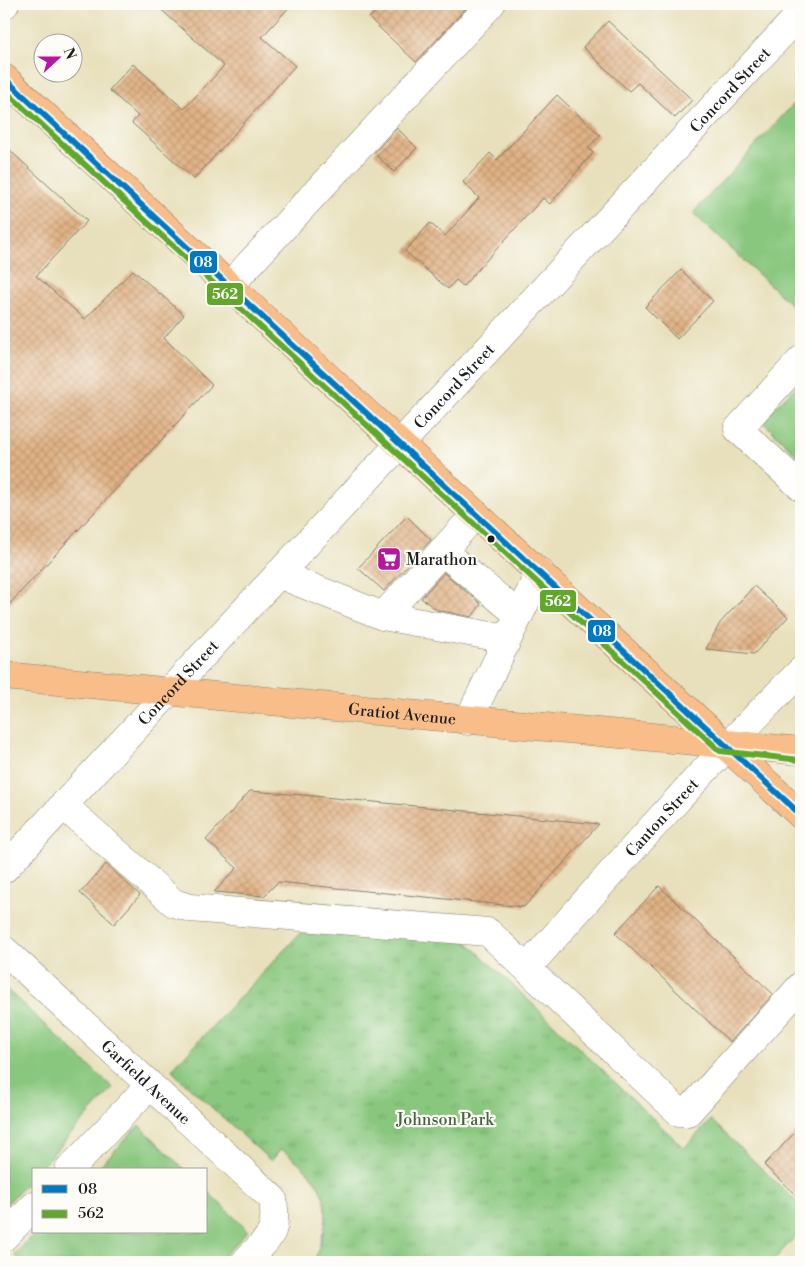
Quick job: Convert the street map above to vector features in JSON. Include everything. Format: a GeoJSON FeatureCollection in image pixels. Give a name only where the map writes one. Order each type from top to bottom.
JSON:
{"type":"FeatureCollection","features":[{"type":"Feature","properties":{"kind":"main road"},"geometry":{"type":"LineString","coordinates":[[4,78],[801,815]]}},
{"type":"Feature","properties":{"kind":"main road","name":"Gratiot Avenue"},"geometry":{"type":"LineString","coordinates":[[4,676],[801,751]]}},
{"type":"Feature","properties":{"kind":"street"},"geometry":{"type":"LineString","coordinates":[[229,286],[491,4]]}},
{"type":"Feature","properties":{"kind":"street","name":"Concord Street"},"geometry":{"type":"LineString","coordinates":[[4,869],[398,443],[801,13]]}},
{"type":"Feature","properties":{"kind":"street"},"geometry":{"type":"LineString","coordinates":[[801,360],[738,429],[801,487]]}},
{"type":"Feature","properties":{"kind":"street"},"geometry":{"type":"LineString","coordinates":[[383,616],[476,514]]}},
{"type":"Feature","properties":{"kind":"street"},"geometry":{"type":"LineString","coordinates":[[442,551],[513,627]]}},
{"type":"Feature","properties":{"kind":"street"},"geometry":{"type":"LineString","coordinates":[[468,720],[540,572]]}},
{"type":"Feature","properties":{"kind":"street"},"geometry":{"type":"LineString","coordinates":[[278,574],[383,616],[513,627]]}},
{"type":"Feature","properties":{"kind":"street","name":"Canton Street"},"geometry":{"type":"LineString","coordinates":[[527,968],[726,745],[801,671]]}},
{"type":"Feature","properties":{"kind":"street"},"geometry":{"type":"LineString","coordinates":[[63,805],[174,903],[190,908],[488,932],[679,1112],[688,1112],[801,986]]}},
{"type":"Feature","properties":{"kind":"street","name":"Garfield Avenue"},"geometry":{"type":"LineString","coordinates":[[4,950],[272,1199],[276,1221],[273,1231],[245,1262]]}},
{"type":"Feature","properties":{"kind":"street"},"geometry":{"type":"LineString","coordinates":[[71,1168],[150,1086]]}},
{"type":"Feature","properties":{"kind":"street"},"geometry":{"type":"LineString","coordinates":[[4,1237],[32,1208]]}},
{"type":"Feature","properties":{"kind":"green space"},"geometry":{"type":"Polygon","coordinates":[[[801,96],[801,314],[693,213],[801,96]]]}},
{"type":"Feature","properties":{"kind":"green space"},"geometry":{"type":"Polygon","coordinates":[[[801,381],[801,459],[762,421],[801,381]]]}},
{"type":"Feature","properties":{"kind":"green space","name":"Johnson Park"},"geometry":{"type":"Polygon","coordinates":[[[305,928],[466,941],[684,1148],[711,1120],[801,1206],[801,1230],[772,1262],[313,1262],[318,1252],[325,1225],[326,1211],[324,1199],[313,1177],[304,1167],[281,1149],[271,1161],[177,1076],[172,1069],[305,928]]]}},
{"type":"Feature","properties":{"kind":"green space"},"geometry":{"type":"Polygon","coordinates":[[[4,987],[113,1088],[40,1168],[32,1168],[32,1177],[4,1207],[4,987]]]}},
{"type":"Feature","properties":{"kind":"green space"},"geometry":{"type":"Polygon","coordinates":[[[139,1125],[183,1168],[98,1168],[139,1125]]]}},
{"type":"Feature","properties":{"kind":"green space"},"geometry":{"type":"Polygon","coordinates":[[[208,1192],[248,1231],[218,1262],[22,1262],[14,1255],[34,1234],[208,1234],[208,1192]]]}},
{"type":"Feature","properties":{"kind":"building"},"geometry":{"type":"Polygon","coordinates":[[[155,4],[292,4],[262,37],[295,66],[194,179],[132,123],[138,116],[109,90],[133,64],[184,109],[224,66],[155,4]]]}},
{"type":"Feature","properties":{"kind":"building"},"geometry":{"type":"Polygon","coordinates":[[[382,4],[470,4],[416,62],[369,18],[382,4]]]}},
{"type":"Feature","properties":{"kind":"building"},"geometry":{"type":"Polygon","coordinates":[[[608,21],[692,100],[675,118],[638,83],[629,91],[583,47],[608,21]]]}},
{"type":"Feature","properties":{"kind":"building"},"geometry":{"type":"Polygon","coordinates":[[[557,95],[600,135],[588,148],[593,153],[550,204],[543,198],[463,286],[456,280],[448,289],[405,251],[430,223],[445,236],[479,198],[463,182],[490,153],[497,160],[557,95]]]}},
{"type":"Feature","properties":{"kind":"building"},"geometry":{"type":"Polygon","coordinates":[[[397,128],[417,148],[394,172],[374,153],[397,128]]]}},
{"type":"Feature","properties":{"kind":"building"},"geometry":{"type":"Polygon","coordinates":[[[4,145],[87,221],[36,276],[85,319],[133,270],[184,315],[164,338],[212,385],[4,610],[4,145]]]}},
{"type":"Feature","properties":{"kind":"building"},"geometry":{"type":"Polygon","coordinates":[[[681,270],[713,301],[677,339],[645,307],[681,270]]]}},
{"type":"Feature","properties":{"kind":"building"},"geometry":{"type":"Polygon","coordinates":[[[407,516],[431,540],[384,591],[358,568],[407,516]]]}},
{"type":"Feature","properties":{"kind":"building"},"geometry":{"type":"Polygon","coordinates":[[[444,573],[481,604],[472,617],[437,610],[421,598],[444,573]]]}},
{"type":"Feature","properties":{"kind":"building"},"geometry":{"type":"Polygon","coordinates":[[[754,586],[788,617],[754,654],[706,649],[720,623],[754,586]]]}},
{"type":"Feature","properties":{"kind":"building"},"geometry":{"type":"Polygon","coordinates":[[[250,791],[599,824],[524,907],[278,882],[264,896],[214,892],[237,868],[206,840],[250,791]]]}},
{"type":"Feature","properties":{"kind":"building"},"geometry":{"type":"Polygon","coordinates":[[[106,864],[140,895],[114,924],[80,893],[106,864]]]}},
{"type":"Feature","properties":{"kind":"building"},"geometry":{"type":"Polygon","coordinates":[[[659,886],[773,994],[730,1042],[615,933],[659,886]]]}},
{"type":"Feature","properties":{"kind":"building"},"geometry":{"type":"Polygon","coordinates":[[[801,1126],[801,1200],[764,1165],[801,1126]]]}},
{"type":"Feature","properties":{"kind":"transit line","name":"08"},"geometry":{"type":"LineString","coordinates":[[4,78],[801,815]]}},
{"type":"Feature","properties":{"kind":"transit line","name":"562"},"geometry":{"type":"LineString","coordinates":[[4,90],[720,751],[800,760]]}},
{"type":"Feature","properties":{"kind":"place","name":"Marathon"},"geometry":{"type":"Point","coordinates":[389,559]}}]}
